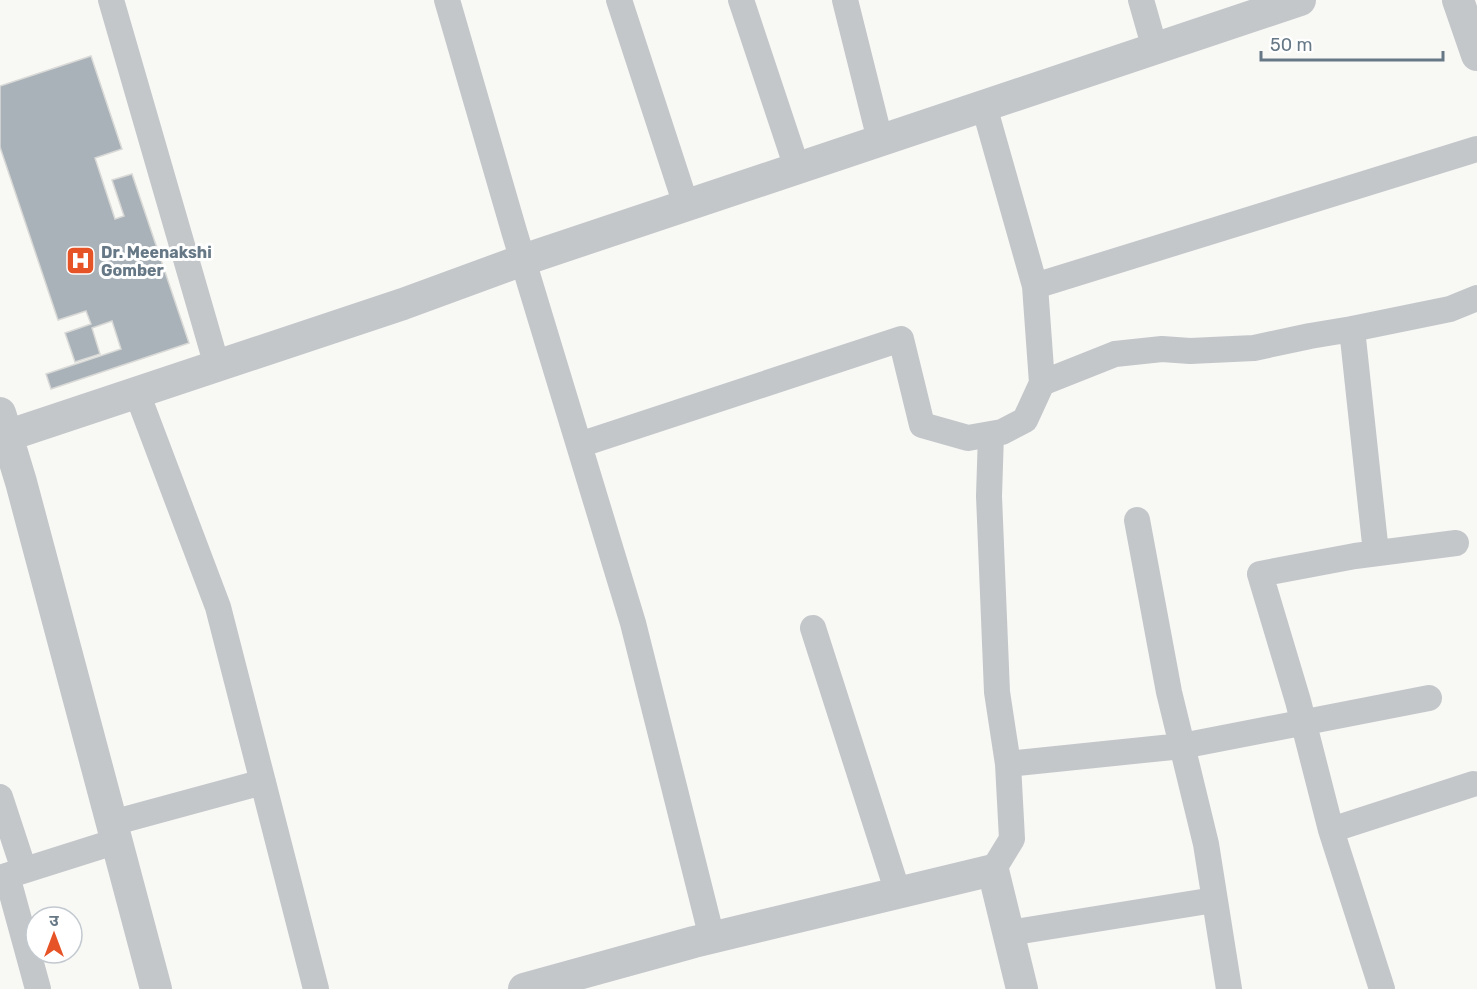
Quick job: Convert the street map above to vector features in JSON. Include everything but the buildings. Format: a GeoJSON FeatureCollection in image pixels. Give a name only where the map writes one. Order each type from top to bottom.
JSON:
{"type":"FeatureCollection","features":[{"type":"Feature","properties":{"kind":"street"},"geometry":{"type":"LineString","coordinates":[[111,0],[217,366]]}},
{"type":"Feature","properties":{"kind":"street"},"geometry":{"type":"LineString","coordinates":[[619,0],[686,205]]}},
{"type":"Feature","properties":{"kind":"street"},"geometry":{"type":"LineString","coordinates":[[741,0],[797,168]]}},
{"type":"Feature","properties":{"kind":"street"},"geometry":{"type":"LineString","coordinates":[[845,0],[880,140]]}},
{"type":"Feature","properties":{"kind":"street"},"geometry":{"type":"LineString","coordinates":[[1141,0],[1155,49]]}},
{"type":"Feature","properties":{"kind":"street"},"geometry":{"type":"LineString","coordinates":[[156,989],[21,482],[2,429],[137,393],[403,304],[523,260],[1300,0]]}},
{"type":"Feature","properties":{"kind":"street"},"geometry":{"type":"LineString","coordinates":[[1458,0],[1477,55]]}},
{"type":"Feature","properties":{"kind":"street"},"geometry":{"type":"LineString","coordinates":[[449,1],[523,260],[633,624],[712,938]]}},
{"type":"Feature","properties":{"kind":"street"},"geometry":{"type":"LineString","coordinates":[[579,445],[902,339],[922,425],[968,438],[1002,432],[1025,420],[1042,383],[1035,286],[984,106]]}},
{"type":"Feature","properties":{"kind":"street"},"geometry":{"type":"LineString","coordinates":[[1035,286],[1477,149]]}},
{"type":"Feature","properties":{"kind":"street"},"geometry":{"type":"LineString","coordinates":[[1042,383],[1115,354],[1162,349],[1190,351],[1254,348],[1450,309],[1477,298]]}},
{"type":"Feature","properties":{"kind":"street"},"geometry":{"type":"LineString","coordinates":[[1352,329],[1376,553]]}},
{"type":"Feature","properties":{"kind":"street"},"geometry":{"type":"LineString","coordinates":[[137,393],[218,607],[316,989]]}},
{"type":"Feature","properties":{"kind":"street"},"geometry":{"type":"LineString","coordinates":[[524,989],[712,938],[993,870],[1012,839],[1008,764],[997,680],[989,496],[991,434]]}},
{"type":"Feature","properties":{"kind":"street"},"geometry":{"type":"LineString","coordinates":[[1137,520],[1169,692],[1206,844],[1229,989]]}},
{"type":"Feature","properties":{"kind":"street"},"geometry":{"type":"LineString","coordinates":[[1382,989],[1331,830],[1304,723],[1260,574],[1376,553],[1456,543]]}},
{"type":"Feature","properties":{"kind":"street"},"geometry":{"type":"LineString","coordinates":[[813,628],[898,893]]}},
{"type":"Feature","properties":{"kind":"street"},"geometry":{"type":"LineString","coordinates":[[1008,764],[1182,746],[1430,698]]}},
{"type":"Feature","properties":{"kind":"street"},"geometry":{"type":"LineString","coordinates":[[10,875],[114,832],[263,782]]}},
{"type":"Feature","properties":{"kind":"street"},"geometry":{"type":"LineString","coordinates":[[1331,830],[1473,784]]}},
{"type":"Feature","properties":{"kind":"street"},"geometry":{"type":"LineString","coordinates":[[0,797],[10,875],[38,989]]}},
{"type":"Feature","properties":{"kind":"street"},"geometry":{"type":"LineString","coordinates":[[993,870],[1022,989]]}},
{"type":"Feature","properties":{"kind":"street"},"geometry":{"type":"LineString","coordinates":[[1008,933],[1214,900]]}},
{"type":"Feature","properties":{"kind":"place","name":"Dr. Meenakshi Gomber"},"geometry":{"type":"Point","coordinates":[80,261]}}]}
